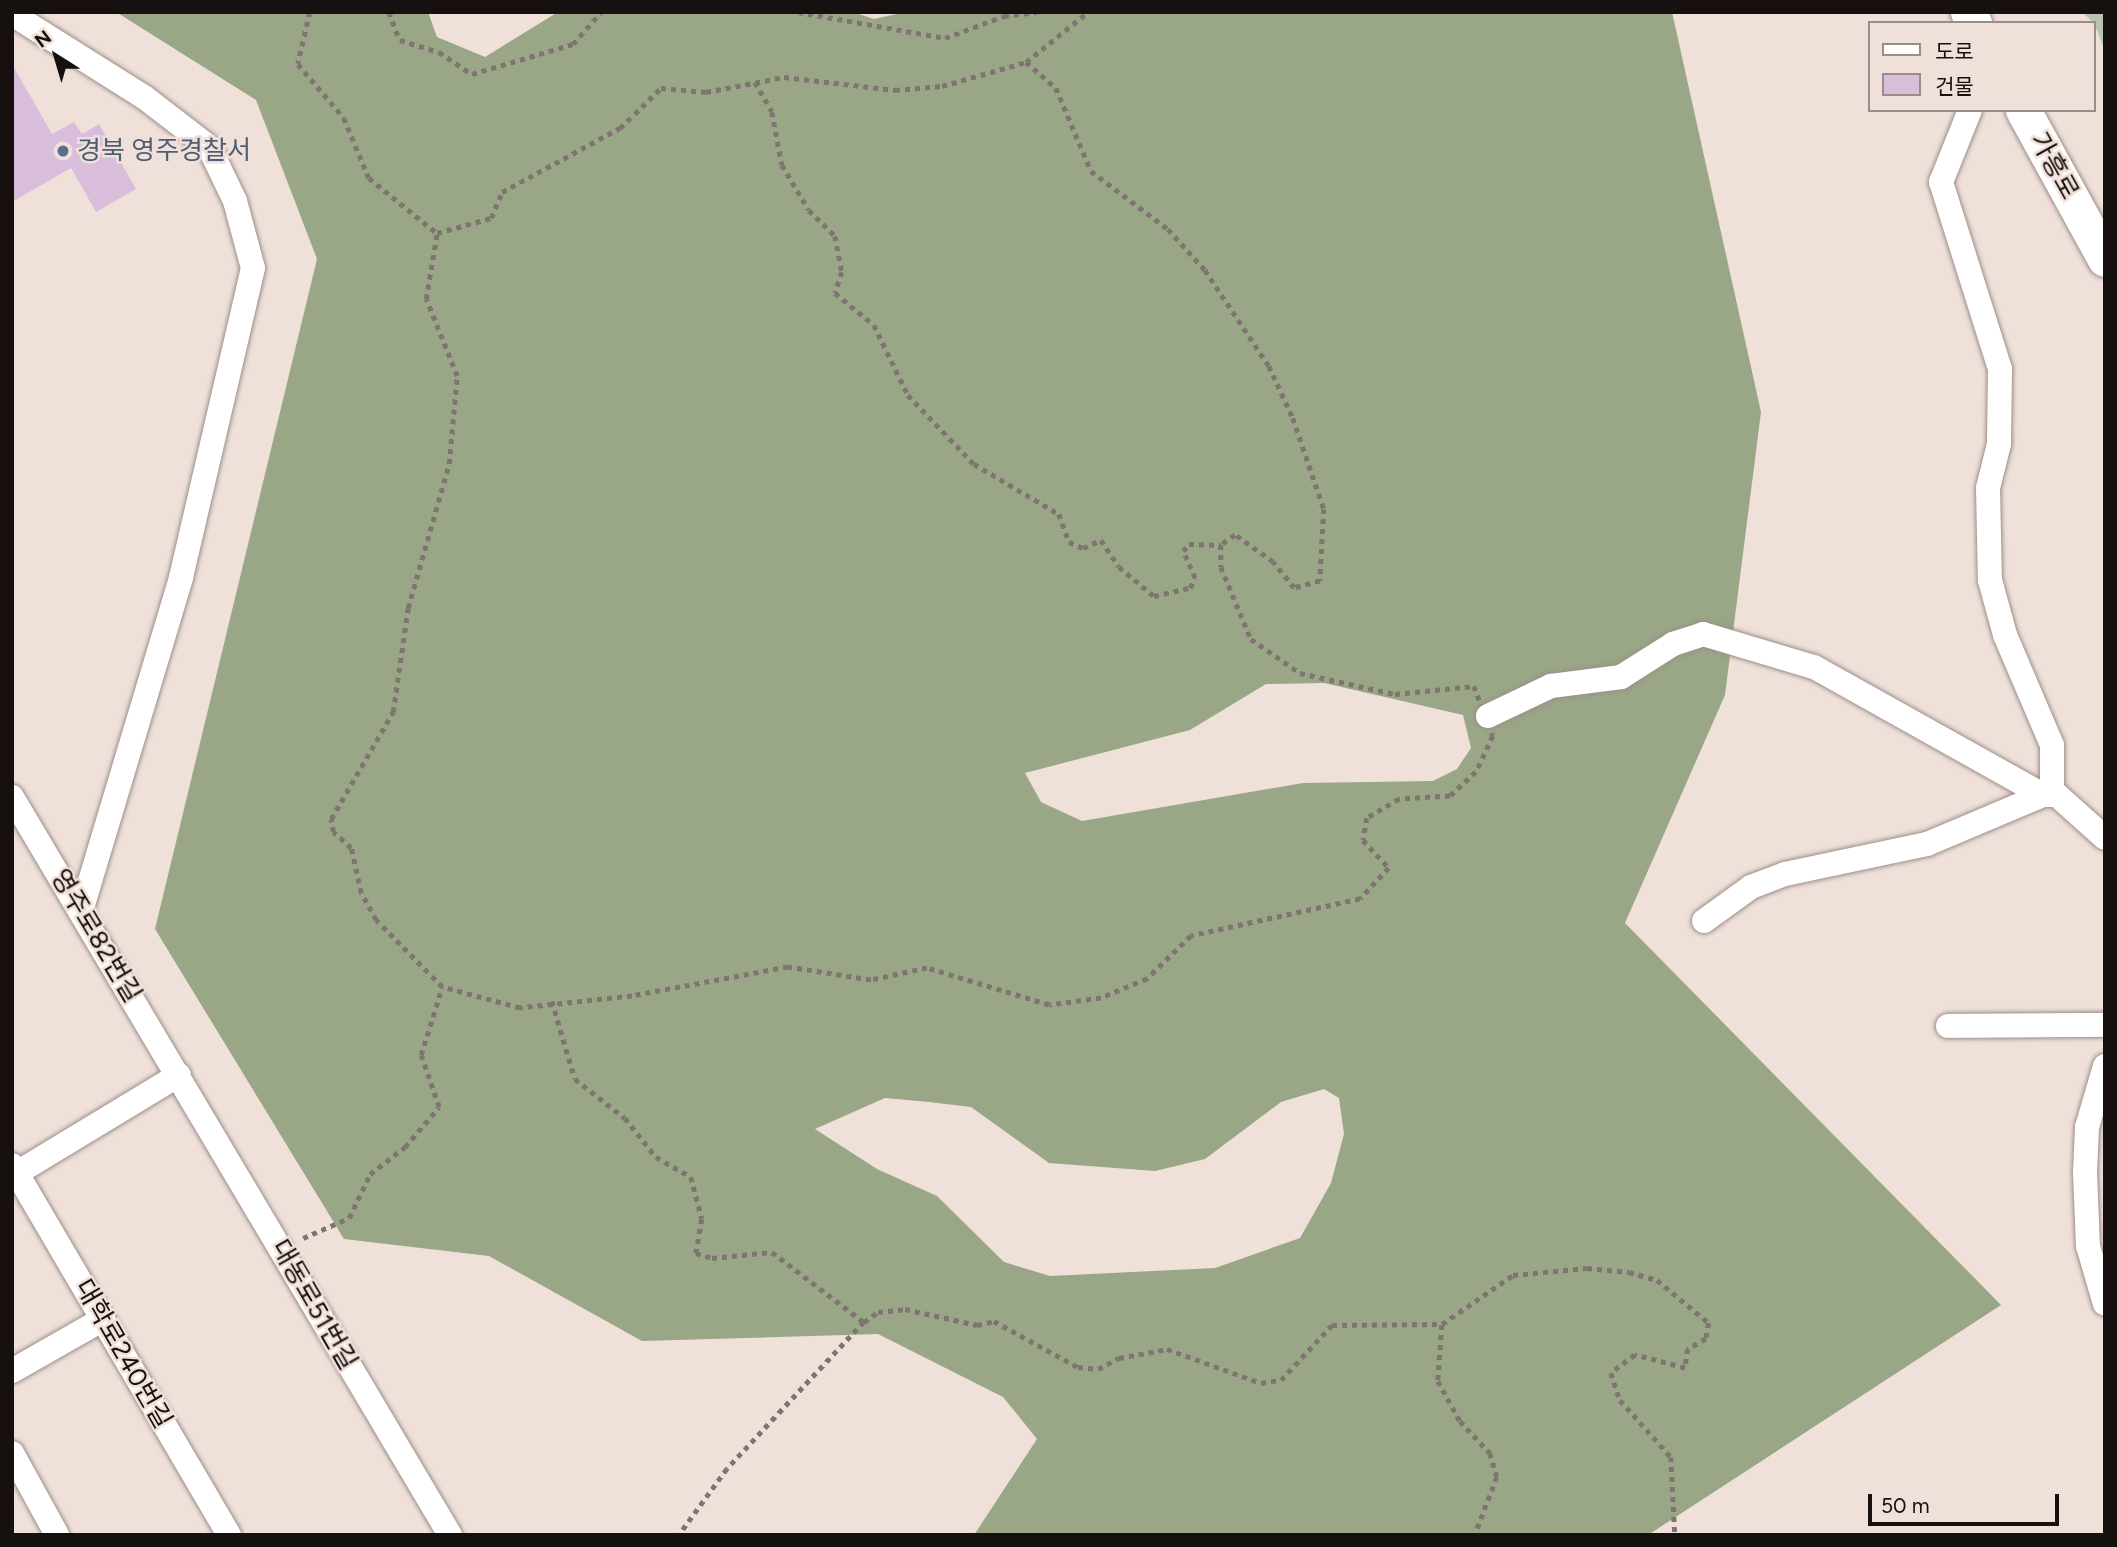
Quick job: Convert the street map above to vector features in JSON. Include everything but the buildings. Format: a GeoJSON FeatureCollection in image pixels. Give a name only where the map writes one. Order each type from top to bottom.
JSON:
{"type":"FeatureCollection","features":[{"type":"Feature","properties":{"kind":"main road","name":"가흥로"},"geometry":{"type":"LineString","coordinates":[[2024,112],[2105,259]]}},
{"type":"Feature","properties":{"kind":"street"},"geometry":{"type":"LineString","coordinates":[[12,14],[144,97],[209,147],[235,201],[253,268],[181,578],[80,911]]}},
{"type":"Feature","properties":{"kind":"street"},"geometry":{"type":"LineString","coordinates":[[1969,112],[1941,182],[2000,369],[1999,444],[1988,488],[1990,580],[2005,635],[2052,745],[2047,795]]}},
{"type":"Feature","properties":{"kind":"street"},"geometry":{"type":"LineString","coordinates":[[1488,716],[1551,686],[1621,677],[1673,644],[1703,635],[1814,667],[2047,795],[2105,838]]}},
{"type":"Feature","properties":{"kind":"street"},"geometry":{"type":"LineString","coordinates":[[1704,921],[1751,887],[1785,874],[1927,844],[2047,795]]}},
{"type":"Feature","properties":{"kind":"street","name":"영주로82번길"},"geometry":{"type":"LineString","coordinates":[[12,797],[179,1075]]}},
{"type":"Feature","properties":{"kind":"street"},"geometry":{"type":"LineString","coordinates":[[1948,1026],[2105,1025]]}},
{"type":"Feature","properties":{"kind":"street"},"geometry":{"type":"LineString","coordinates":[[2105,1066],[2087,1127],[2085,1172],[2088,1246],[2105,1304]]}},
{"type":"Feature","properties":{"kind":"street"},"geometry":{"type":"LineString","coordinates":[[14,1171],[179,1075]]}},
{"type":"Feature","properties":{"kind":"street","name":"대동로51번길"},"geometry":{"type":"LineString","coordinates":[[179,1075],[450,1535]]}},
{"type":"Feature","properties":{"kind":"street","name":"대학로240번길"},"geometry":{"type":"LineString","coordinates":[[14,1171],[229,1535]]}},
{"type":"Feature","properties":{"kind":"street"},"geometry":{"type":"LineString","coordinates":[[12,1371],[103,1319]]}},
{"type":"Feature","properties":{"kind":"street"},"geometry":{"type":"LineString","coordinates":[[12,1452],[57,1535]]}},
{"type":"Feature","properties":{"kind":"path"},"geometry":{"type":"LineString","coordinates":[[310,12],[298,64],[344,118],[369,178],[437,233]]}},
{"type":"Feature","properties":{"kind":"path"},"geometry":{"type":"LineString","coordinates":[[389,12],[400,40],[439,52],[472,74],[573,44],[601,12]]}},
{"type":"Feature","properties":{"kind":"path"},"geometry":{"type":"LineString","coordinates":[[798,12],[945,38],[1004,16],[1037,12]]}},
{"type":"Feature","properties":{"kind":"path"},"geometry":{"type":"LineString","coordinates":[[437,233],[491,218],[502,192],[620,128],[662,88],[706,92],[784,77],[895,90],[942,86],[1026,62],[1087,12]]}},
{"type":"Feature","properties":{"kind":"path"},"geometry":{"type":"LineString","coordinates":[[755,82],[772,112],[782,165],[809,210],[835,236],[842,272],[835,293],[874,325],[908,395],[974,464],[1059,514],[1069,542],[1083,548],[1101,540],[1119,567],[1154,596],[1190,588],[1195,578],[1182,551],[1189,544],[1220,545],[1235,535],[1273,562],[1294,588],[1308,589],[1320,580],[1324,509],[1293,418],[1269,366],[1205,270],[1168,229],[1091,171],[1056,88],[1026,62]]}},
{"type":"Feature","properties":{"kind":"path"},"geometry":{"type":"LineString","coordinates":[[437,233],[426,299],[457,376],[449,464],[408,608],[393,712],[331,819],[333,832],[351,848],[361,893],[376,920],[442,988],[520,1008],[552,1002],[632,996],[788,967],[870,980],[927,968],[1049,1006],[1101,998],[1147,979],[1191,936],[1360,899],[1389,868],[1363,840],[1367,818],[1399,799],[1450,796],[1476,772],[1493,736],[1488,716],[1474,686],[1395,694],[1300,673],[1268,656],[1251,639],[1221,567],[1220,545]]}},
{"type":"Feature","properties":{"kind":"path"},"geometry":{"type":"LineString","coordinates":[[280,1246],[349,1218],[369,1174],[405,1147],[439,1107],[421,1055],[442,988]]}},
{"type":"Feature","properties":{"kind":"path"},"geometry":{"type":"LineString","coordinates":[[552,1002],[575,1079],[625,1118],[656,1157],[691,1177],[702,1219],[696,1253],[712,1258],[772,1252],[864,1322]]}},
{"type":"Feature","properties":{"kind":"path"},"geometry":{"type":"LineString","coordinates":[[679,1535],[727,1469],[864,1322],[878,1312],[905,1308],[977,1325],[994,1321],[1078,1367],[1098,1369],[1119,1357],[1167,1349],[1261,1383],[1281,1380],[1332,1325],[1442,1324],[1513,1275],[1587,1268],[1657,1280],[1709,1323],[1706,1339],[1688,1349],[1685,1367],[1635,1355],[1611,1373],[1620,1400],[1671,1457],[1675,1535]]}},
{"type":"Feature","properties":{"kind":"path"},"geometry":{"type":"LineString","coordinates":[[1442,1324],[1438,1381],[1460,1421],[1490,1453],[1497,1477],[1475,1535]]}},
{"type":"Feature","properties":{"kind":"green space"},"geometry":{"type":"Polygon","coordinates":[[[116,12],[428,12],[437,37],[485,57],[558,12],[853,12],[874,19],[906,12],[1672,12],[1761,412],[1725,695],[1625,923],[2001,1305],[1648,1535],[974,1535],[1037,1439],[1003,1397],[878,1334],[642,1341],[489,1256],[344,1239],[155,929],[317,259],[256,100],[116,12]],[[1324,683],[1266,684],[1190,730],[1025,773],[1041,802],[1082,821],[1303,783],[1433,781],[1457,769],[1471,748],[1463,715],[1324,683]],[[1324,1089],[1281,1102],[1205,1159],[1155,1171],[1049,1163],[971,1107],[885,1098],[815,1129],[877,1169],[937,1196],[1004,1262],[1050,1276],[1215,1268],[1300,1238],[1331,1183],[1344,1134],[1339,1098],[1324,1089]]]}},
{"type":"Feature","properties":{"kind":"green space"},"geometry":{"type":"Polygon","coordinates":[[[2082,12],[2105,12],[2105,51],[2096,21],[2092,21],[2082,12]]]}},
{"type":"Feature","properties":{"kind":"place","name":"경북 영주경찰서"},"geometry":{"type":"Point","coordinates":[63,151]}}]}
